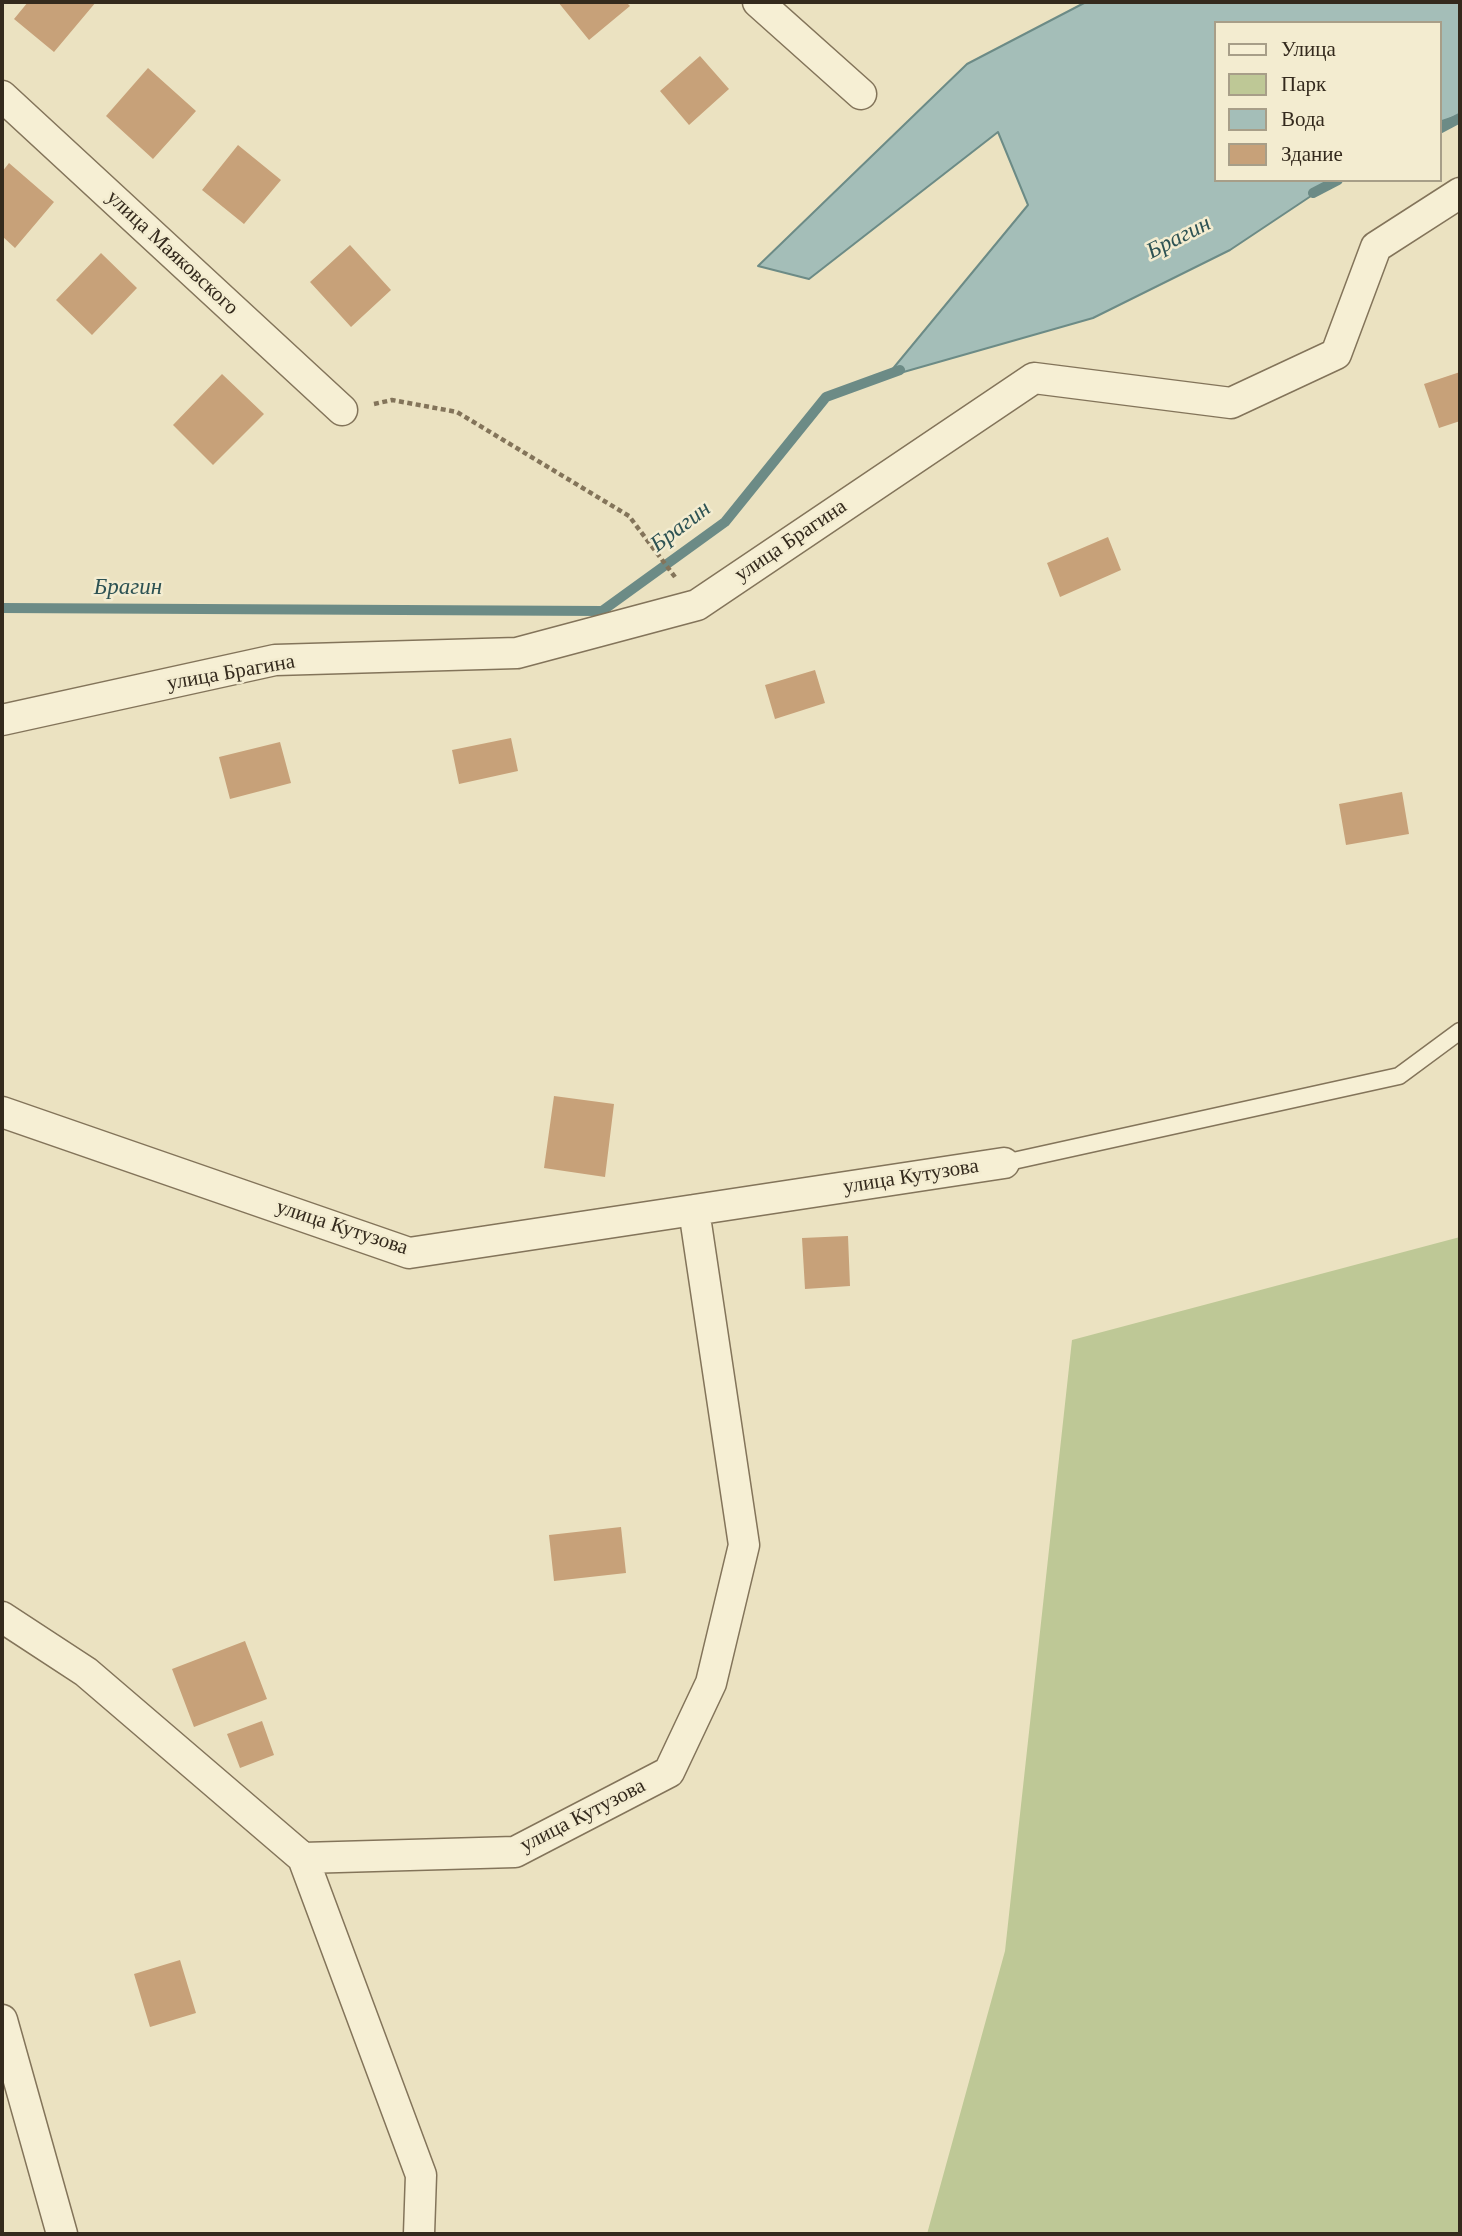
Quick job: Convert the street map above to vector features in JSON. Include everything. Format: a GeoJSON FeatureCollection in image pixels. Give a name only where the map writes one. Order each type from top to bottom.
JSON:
{"type":"FeatureCollection","features":[{"type":"Feature","properties":{"kind":"street"},"geometry":{"type":"LineString","coordinates":[[758,2],[861,94]]}},
{"type":"Feature","properties":{"kind":"street","name":"улица Маяковского"},"geometry":{"type":"LineString","coordinates":[[2,96],[342,410]]}},
{"type":"Feature","properties":{"kind":"street","name":"улица Брагина"},"geometry":{"type":"LineString","coordinates":[[2,720],[275,660],[517,653],[697,605],[1034,378],[1231,403],[1336,354],[1376,247],[1460,193]]}},
{"type":"Feature","properties":{"kind":"street","name":"улица Кутузова"},"geometry":{"type":"LineString","coordinates":[[2,1112],[408,1253],[1004,1163]]}},
{"type":"Feature","properties":{"kind":"street","name":"улица Кутузова"},"geometry":{"type":"LineString","coordinates":[[303,1857],[515,1852],[669,1772],[711,1684],[744,1545],[694,1210]]}},
{"type":"Feature","properties":{"kind":"street"},"geometry":{"type":"LineString","coordinates":[[2,1616],[86,1672],[303,1857],[421,2175],[419,2234]]}},
{"type":"Feature","properties":{"kind":"street"},"geometry":{"type":"LineString","coordinates":[[2,2020],[62,2234]]}},
{"type":"Feature","properties":{"kind":"lane"},"geometry":{"type":"LineString","coordinates":[[1004,1163],[1398,1076],[1460,1031]]}},
{"type":"Feature","properties":{"kind":"path"},"geometry":{"type":"LineString","coordinates":[[392,400],[457,412],[629,516],[678,579]]}},
{"type":"Feature","properties":{"kind":"green space"},"geometry":{"type":"Polygon","coordinates":[[[1460,1237],[1460,2234],[927,2234],[1005,1951],[1072,1340],[1460,1237]]]}},
{"type":"Feature","properties":{"kind":"water"},"geometry":{"type":"Polygon","coordinates":[[[1086,2],[1460,2],[1460,115],[1441,121],[1441,21],[1214,21],[1214,182],[1332,182],[1230,250],[1093,318],[886,377],[1028,205],[998,132],[809,279],[758,266],[967,64],[1086,2]]]}},
{"type":"Feature","properties":{"kind":"building"},"geometry":{"type":"Polygon","coordinates":[[[28,2],[96,2],[54,52],[14,19],[28,2]]]}},
{"type":"Feature","properties":{"kind":"building"},"geometry":{"type":"Polygon","coordinates":[[[558,2],[626,2],[630,6],[589,40],[558,2]]]}},
{"type":"Feature","properties":{"kind":"building"},"geometry":{"type":"Polygon","coordinates":[[[700,56],[729,89],[689,125],[660,91],[700,56]]]}},
{"type":"Feature","properties":{"kind":"building"},"geometry":{"type":"Polygon","coordinates":[[[148,68],[196,111],[153,159],[106,116],[148,68]]]}},
{"type":"Feature","properties":{"kind":"building"},"geometry":{"type":"Polygon","coordinates":[[[238,145],[281,180],[244,224],[202,190],[238,145]]]}},
{"type":"Feature","properties":{"kind":"building"},"geometry":{"type":"Polygon","coordinates":[[[9,163],[54,202],[15,248],[2,236],[2,172],[9,163]]]}},
{"type":"Feature","properties":{"kind":"building"},"geometry":{"type":"Polygon","coordinates":[[[350,245],[391,290],[351,327],[310,282],[350,245]]]}},
{"type":"Feature","properties":{"kind":"building"},"geometry":{"type":"Polygon","coordinates":[[[101,253],[137,288],[92,335],[56,300],[101,253]]]}},
{"type":"Feature","properties":{"kind":"building"},"geometry":{"type":"Polygon","coordinates":[[[1460,372],[1460,421],[1439,428],[1424,384],[1460,372]]]}},
{"type":"Feature","properties":{"kind":"building"},"geometry":{"type":"Polygon","coordinates":[[[222,374],[264,414],[213,465],[173,425],[222,374]]]}},
{"type":"Feature","properties":{"kind":"building"},"geometry":{"type":"Polygon","coordinates":[[[1108,537],[1121,570],[1060,597],[1047,563],[1108,537]]]}},
{"type":"Feature","properties":{"kind":"building"},"geometry":{"type":"Polygon","coordinates":[[[815,670],[825,703],[775,719],[765,685],[815,670]]]}},
{"type":"Feature","properties":{"kind":"building"},"geometry":{"type":"Polygon","coordinates":[[[511,738],[518,771],[459,784],[452,750],[511,738]]]}},
{"type":"Feature","properties":{"kind":"building"},"geometry":{"type":"Polygon","coordinates":[[[280,742],[291,783],[230,799],[219,757],[280,742]]]}},
{"type":"Feature","properties":{"kind":"building"},"geometry":{"type":"Polygon","coordinates":[[[1402,792],[1409,834],[1346,845],[1339,804],[1402,792]]]}},
{"type":"Feature","properties":{"kind":"building"},"geometry":{"type":"Polygon","coordinates":[[[554,1096],[614,1104],[605,1177],[544,1168],[554,1096]]]}},
{"type":"Feature","properties":{"kind":"building"},"geometry":{"type":"Polygon","coordinates":[[[848,1236],[850,1286],[805,1289],[802,1238],[848,1236]]]}},
{"type":"Feature","properties":{"kind":"building"},"geometry":{"type":"Polygon","coordinates":[[[621,1527],[626,1573],[554,1581],[549,1535],[621,1527]]]}},
{"type":"Feature","properties":{"kind":"building"},"geometry":{"type":"Polygon","coordinates":[[[245,1641],[267,1699],[194,1727],[172,1669],[245,1641]]]}},
{"type":"Feature","properties":{"kind":"building"},"geometry":{"type":"Polygon","coordinates":[[[262,1721],[274,1755],[240,1768],[227,1734],[262,1721]]]}},
{"type":"Feature","properties":{"kind":"building"},"geometry":{"type":"Polygon","coordinates":[[[180,1960],[196,2013],[150,2027],[134,1974],[180,1960]]]}},
{"type":"Feature","properties":{"kind":"waterway","name":"Брагин"},"geometry":{"type":"LineString","coordinates":[[1441,128],[1460,118]]}},
{"type":"Feature","properties":{"kind":"waterway","name":"Брагин"},"geometry":{"type":"LineString","coordinates":[[1313,193],[1334,182]]}},
{"type":"Feature","properties":{"kind":"waterway","name":"Брагин"},"geometry":{"type":"LineString","coordinates":[[2,608],[602,611],[725,522],[826,397],[900,370]]}}]}
